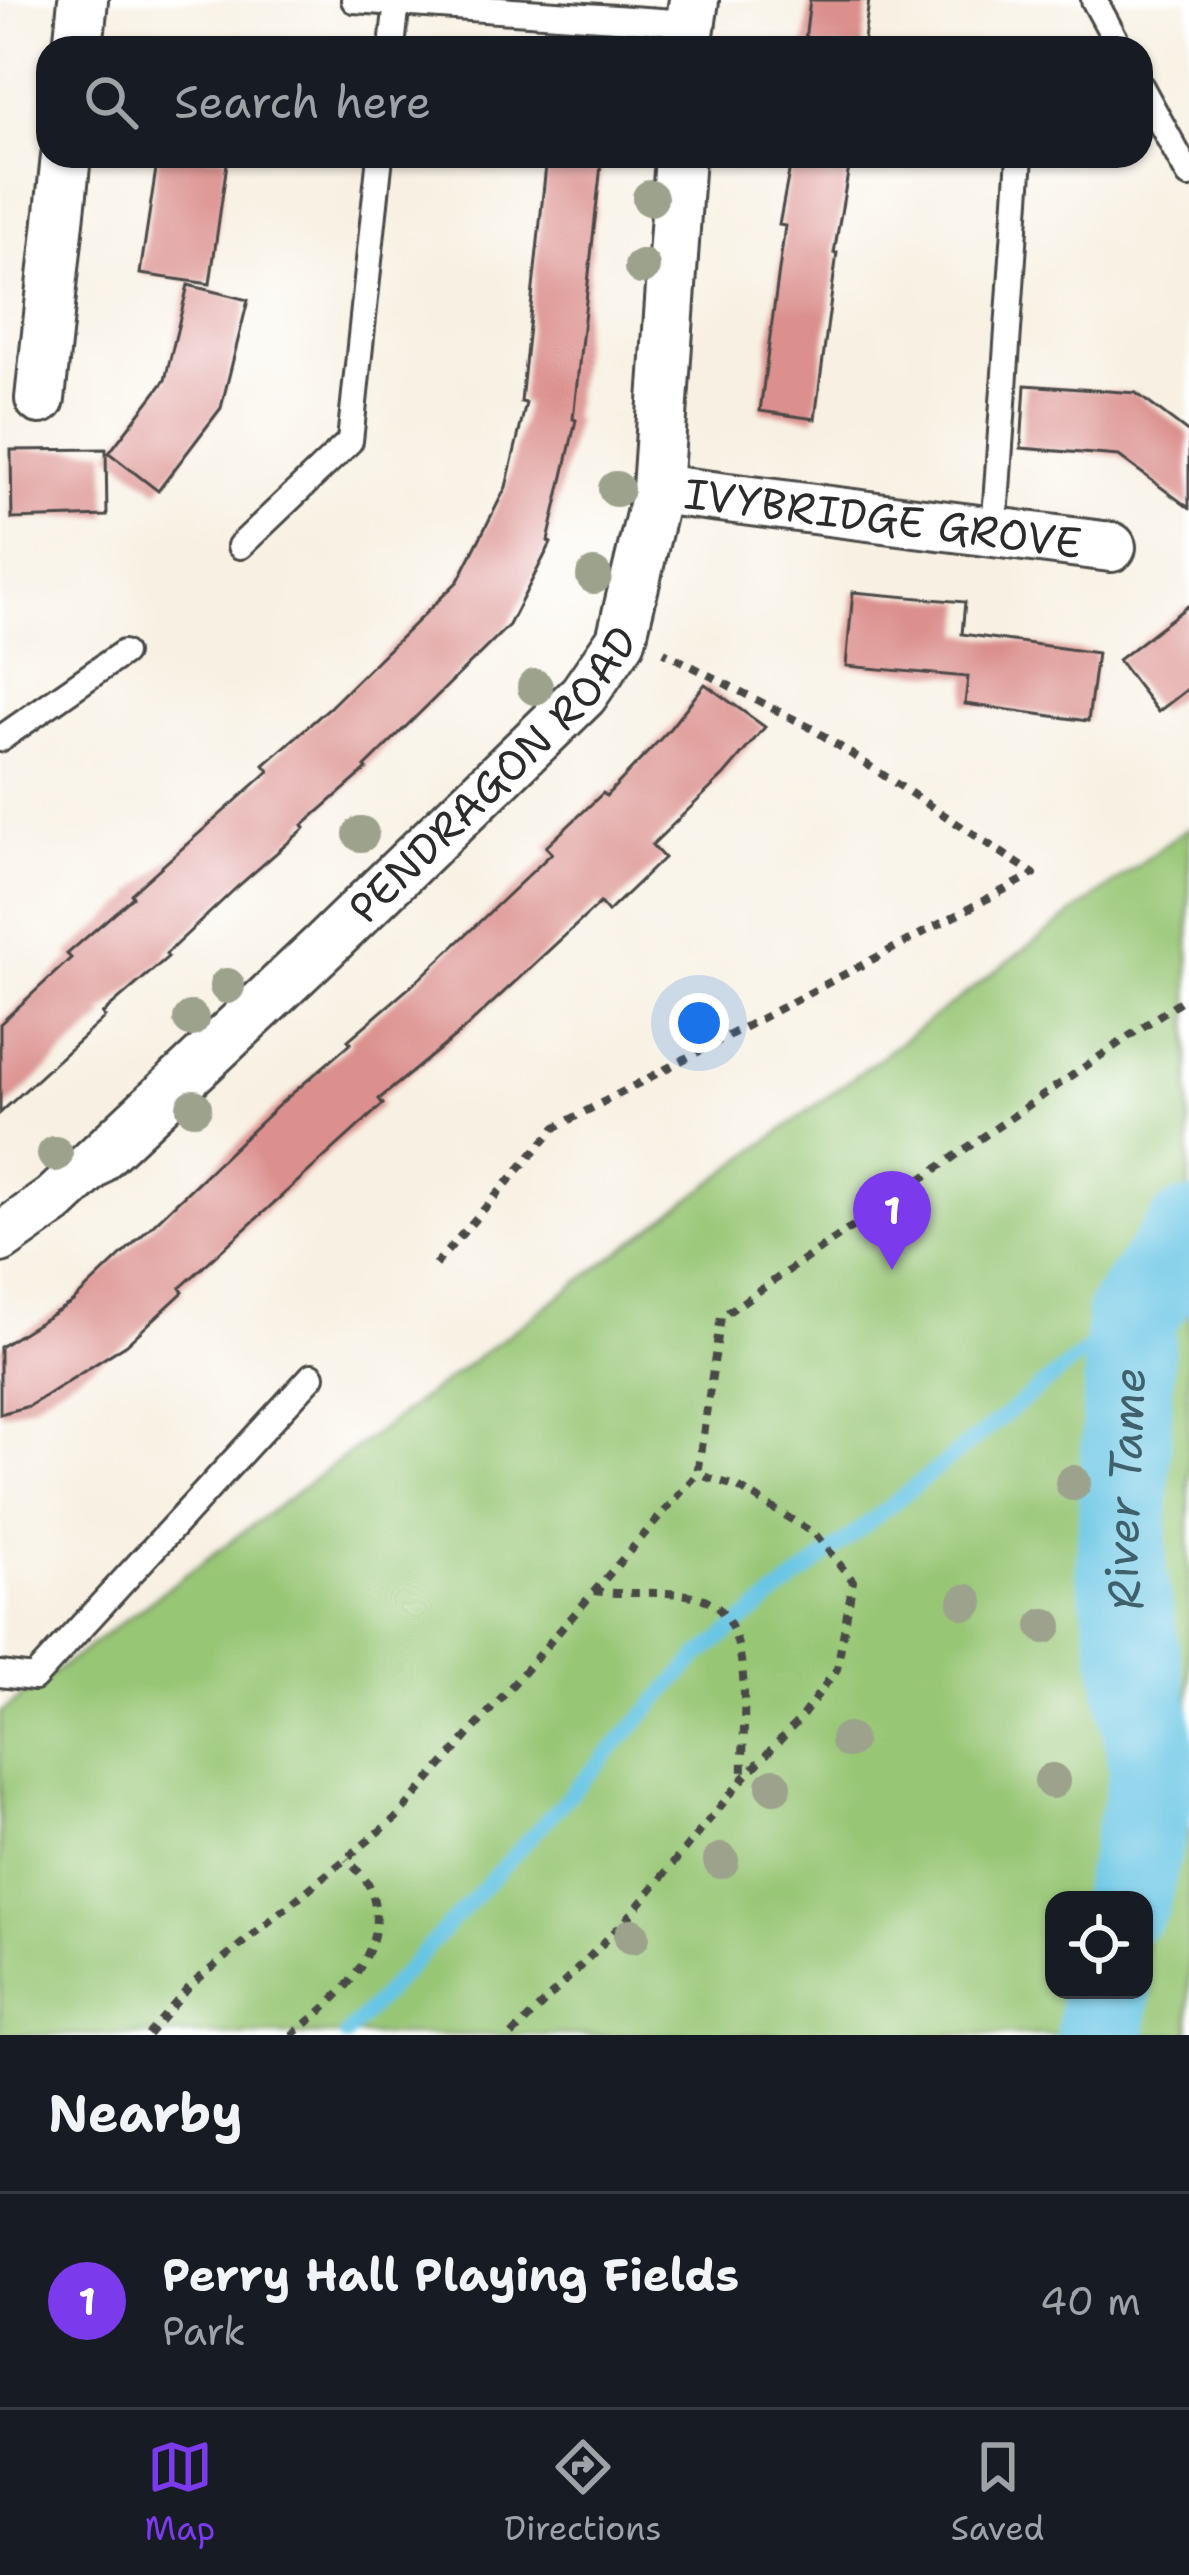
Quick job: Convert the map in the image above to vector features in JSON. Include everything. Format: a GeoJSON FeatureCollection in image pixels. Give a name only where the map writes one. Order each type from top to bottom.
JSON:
{"type":"FeatureCollection","features":[{"type":"Feature","properties":{"kind":"street"},"geometry":{"type":"LineString","coordinates":[[79,36],[83,0]]}},
{"type":"Feature","properties":{"kind":"street"},"geometry":{"type":"LineString","coordinates":[[40,399],[65,168]]}},
{"type":"Feature","properties":{"kind":"street","name":"PENDRAGON ROAD"},"geometry":{"type":"LineString","coordinates":[[0,1238],[70,1184],[583,695],[625,632],[657,489],[679,168]]}},
{"type":"Feature","properties":{"kind":"street","name":"IVYBRIDGE GROVE"},"geometry":{"type":"LineString","coordinates":[[657,489],[1111,547]]}},
{"type":"Feature","properties":{"kind":"lane"},"geometry":{"type":"LineString","coordinates":[[354,0],[690,24]]}},
{"type":"Feature","properties":{"kind":"lane"},"geometry":{"type":"LineString","coordinates":[[1094,0],[1114,36]]}},
{"type":"Feature","properties":{"kind":"lane"},"geometry":{"type":"LineString","coordinates":[[393,36],[397,2]]}},
{"type":"Feature","properties":{"kind":"lane"},"geometry":{"type":"LineString","coordinates":[[1153,109],[1189,175]]}},
{"type":"Feature","properties":{"kind":"lane"},"geometry":{"type":"LineString","coordinates":[[240,547],[350,441],[379,168]]}},
{"type":"Feature","properties":{"kind":"lane"},"geometry":{"type":"LineString","coordinates":[[994,532],[1019,168]]}},
{"type":"Feature","properties":{"kind":"lane"},"geometry":{"type":"LineString","coordinates":[[0,739],[123,653]]}},
{"type":"Feature","properties":{"kind":"lane"},"geometry":{"type":"LineString","coordinates":[[0,1674],[34,1678],[312,1376]]}},
{"type":"Feature","properties":{"kind":"path"},"geometry":{"type":"LineString","coordinates":[[435,1265],[556,1127],[1034,874],[813,729],[625,632]]}},
{"type":"Feature","properties":{"kind":"path"},"geometry":{"type":"LineString","coordinates":[[148,2035],[191,1985],[396,1818],[697,1474],[721,1317],[1189,995]]}},
{"type":"Feature","properties":{"kind":"path"},"geometry":{"type":"LineString","coordinates":[[512,2035],[627,1919],[743,1779],[799,1720],[837,1669],[853,1581],[815,1534],[738,1487],[697,1474]]}},
{"type":"Feature","properties":{"kind":"path"},"geometry":{"type":"LineString","coordinates":[[593,1591],[700,1597],[724,1616],[738,1643],[742,1669],[746,1704],[743,1779]]}},
{"type":"Feature","properties":{"kind":"path"},"geometry":{"type":"LineString","coordinates":[[292,2035],[336,2001],[369,1954],[374,1916],[370,1887],[346,1859]]}},
{"type":"Feature","properties":{"kind":"green space"},"geometry":{"type":"Polygon","coordinates":[[[1189,827],[1189,2035],[0,2035],[0,1713],[1189,827]]]}},
{"type":"Feature","properties":{"kind":"building"},"geometry":{"type":"Polygon","coordinates":[[[810,0],[869,0],[864,36],[806,36],[810,0]]]}},
{"type":"Feature","properties":{"kind":"building"},"geometry":{"type":"Polygon","coordinates":[[[562,31],[617,35],[617,36],[562,36],[562,31]]]}},
{"type":"Feature","properties":{"kind":"building"},"geometry":{"type":"Polygon","coordinates":[[[156,168],[226,168],[210,284],[140,274],[156,168]]]}},
{"type":"Feature","properties":{"kind":"building"},"geometry":{"type":"Polygon","coordinates":[[[546,168],[601,168],[576,420],[551,543],[509,625],[367,769],[0,1113],[0,1024],[71,958],[67,954],[269,771],[264,765],[458,581],[506,487],[526,403],[521,402],[546,168]]]}},
{"type":"Feature","properties":{"kind":"building"},"geometry":{"type":"Polygon","coordinates":[[[790,168],[849,168],[815,419],[760,411],[785,226],[779,225],[790,168]]]}},
{"type":"Feature","properties":{"kind":"building"},"geometry":{"type":"Polygon","coordinates":[[[188,285],[248,300],[221,408],[158,491],[109,453],[165,380],[188,285]]]}},
{"type":"Feature","properties":{"kind":"building"},"geometry":{"type":"Polygon","coordinates":[[[1025,385],[1136,393],[1189,433],[1189,508],[1119,456],[1021,448],[1025,385]]]}},
{"type":"Feature","properties":{"kind":"building"},"geometry":{"type":"Polygon","coordinates":[[[106,449],[107,516],[12,519],[11,450],[106,449]]]}},
{"type":"Feature","properties":{"kind":"building"},"geometry":{"type":"Polygon","coordinates":[[[853,592],[965,602],[962,634],[1097,653],[1088,721],[965,704],[968,677],[846,666],[853,592]]]}},
{"type":"Feature","properties":{"kind":"building"},"geometry":{"type":"Polygon","coordinates":[[[1189,605],[1189,688],[1158,712],[1118,660],[1189,605]]]}},
{"type":"Feature","properties":{"kind":"building"},"geometry":{"type":"Polygon","coordinates":[[[705,684],[765,727],[652,845],[664,858],[608,912],[600,903],[462,1031],[379,1099],[383,1104],[180,1288],[183,1292],[127,1344],[29,1406],[0,1414],[0,1347],[72,1302],[281,1103],[351,1043],[348,1040],[417,981],[552,853],[546,847],[603,793],[606,796],[705,684]]]}},
{"type":"Feature","properties":{"kind":"waterway","name":"River Tame"},"geometry":{"type":"LineString","coordinates":[[1127,1891],[1155,1774],[1121,1569],[1131,1316],[1189,1235]]}},
{"type":"Feature","properties":{"kind":"waterway"},"geometry":{"type":"LineString","coordinates":[[346,2035],[698,1657],[1131,1316]]}},
{"type":"Feature","properties":{"kind":"waterway","name":"River Tame"},"geometry":{"type":"LineString","coordinates":[[1101,2035],[1105,1999]]}},
{"type":"Feature","properties":{"kind":"place","name":"Perry Hall Playing Fields"},"geometry":{"type":"Point","coordinates":[892,1270]}}]}
